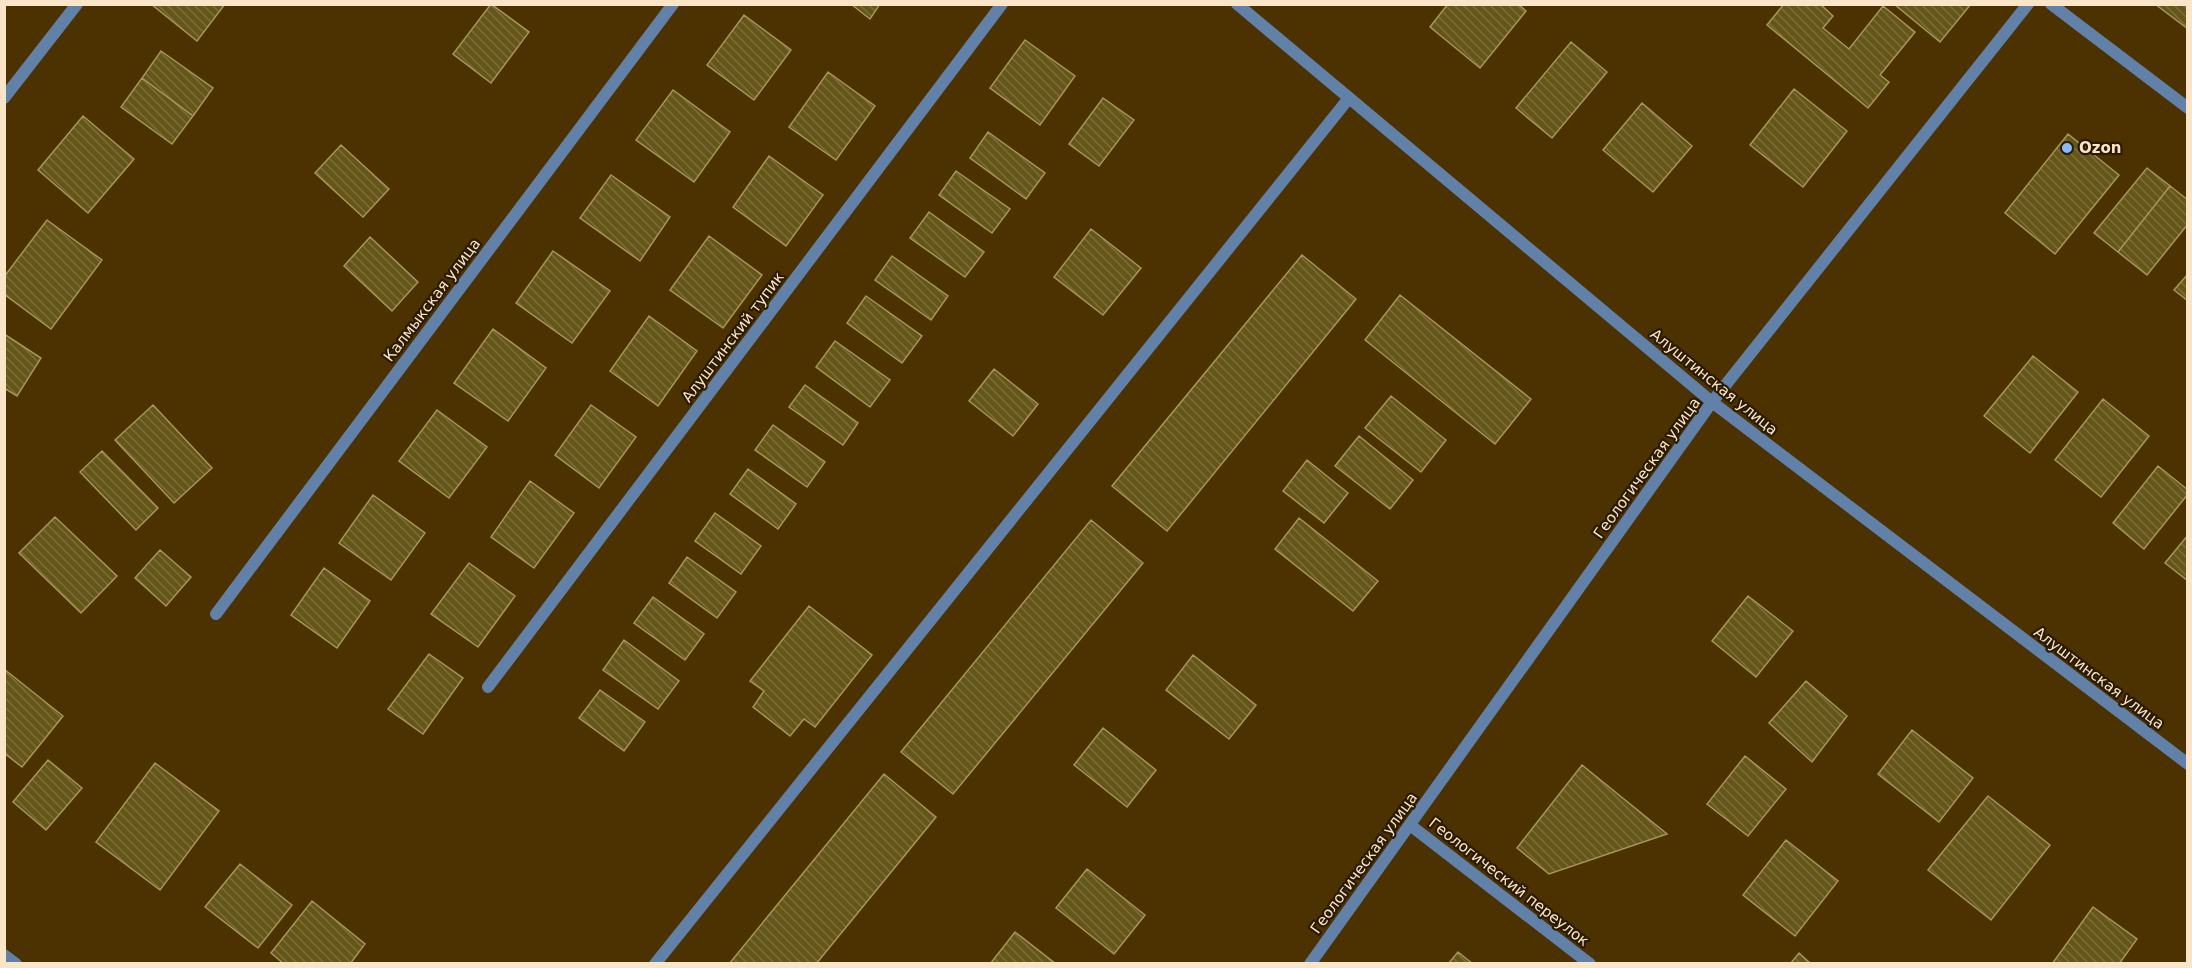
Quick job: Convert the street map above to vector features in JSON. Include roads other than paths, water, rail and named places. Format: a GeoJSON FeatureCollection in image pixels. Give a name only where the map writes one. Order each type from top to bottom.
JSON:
{"type":"FeatureCollection","features":[{"type":"Feature","properties":{"kind":"street"},"geometry":{"type":"LineString","coordinates":[[4,99],[77,4]]}},
{"type":"Feature","properties":{"kind":"street","name":"Калмыкская улица"},"geometry":{"type":"LineString","coordinates":[[216,614],[673,4]]}},
{"type":"Feature","properties":{"kind":"street","name":"Алуштинский тупик"},"geometry":{"type":"LineString","coordinates":[[488,687],[1002,4]]}},
{"type":"Feature","properties":{"kind":"street","name":"Алуштинская улица"},"geometry":{"type":"LineString","coordinates":[[1237,4],[1712,402],[2187,764]]}},
{"type":"Feature","properties":{"kind":"street","name":"Геологическая улица"},"geometry":{"type":"LineString","coordinates":[[1310,963],[1712,402],[2028,4]]}},
{"type":"Feature","properties":{"kind":"street"},"geometry":{"type":"LineString","coordinates":[[2051,4],[2187,108]]}},
{"type":"Feature","properties":{"kind":"street"},"geometry":{"type":"LineString","coordinates":[[656,963],[1349,98]]}},
{"type":"Feature","properties":{"kind":"street","name":"Геологический переулок"},"geometry":{"type":"LineString","coordinates":[[1410,825],[1590,963]]}},
{"type":"Feature","properties":{"kind":"street"},"geometry":{"type":"LineString","coordinates":[[4,955],[16,963]]}},
{"type":"Feature","properties":{"kind":"place","name":"Ozon"},"geometry":{"type":"Point","coordinates":[2067,148]}}]}
